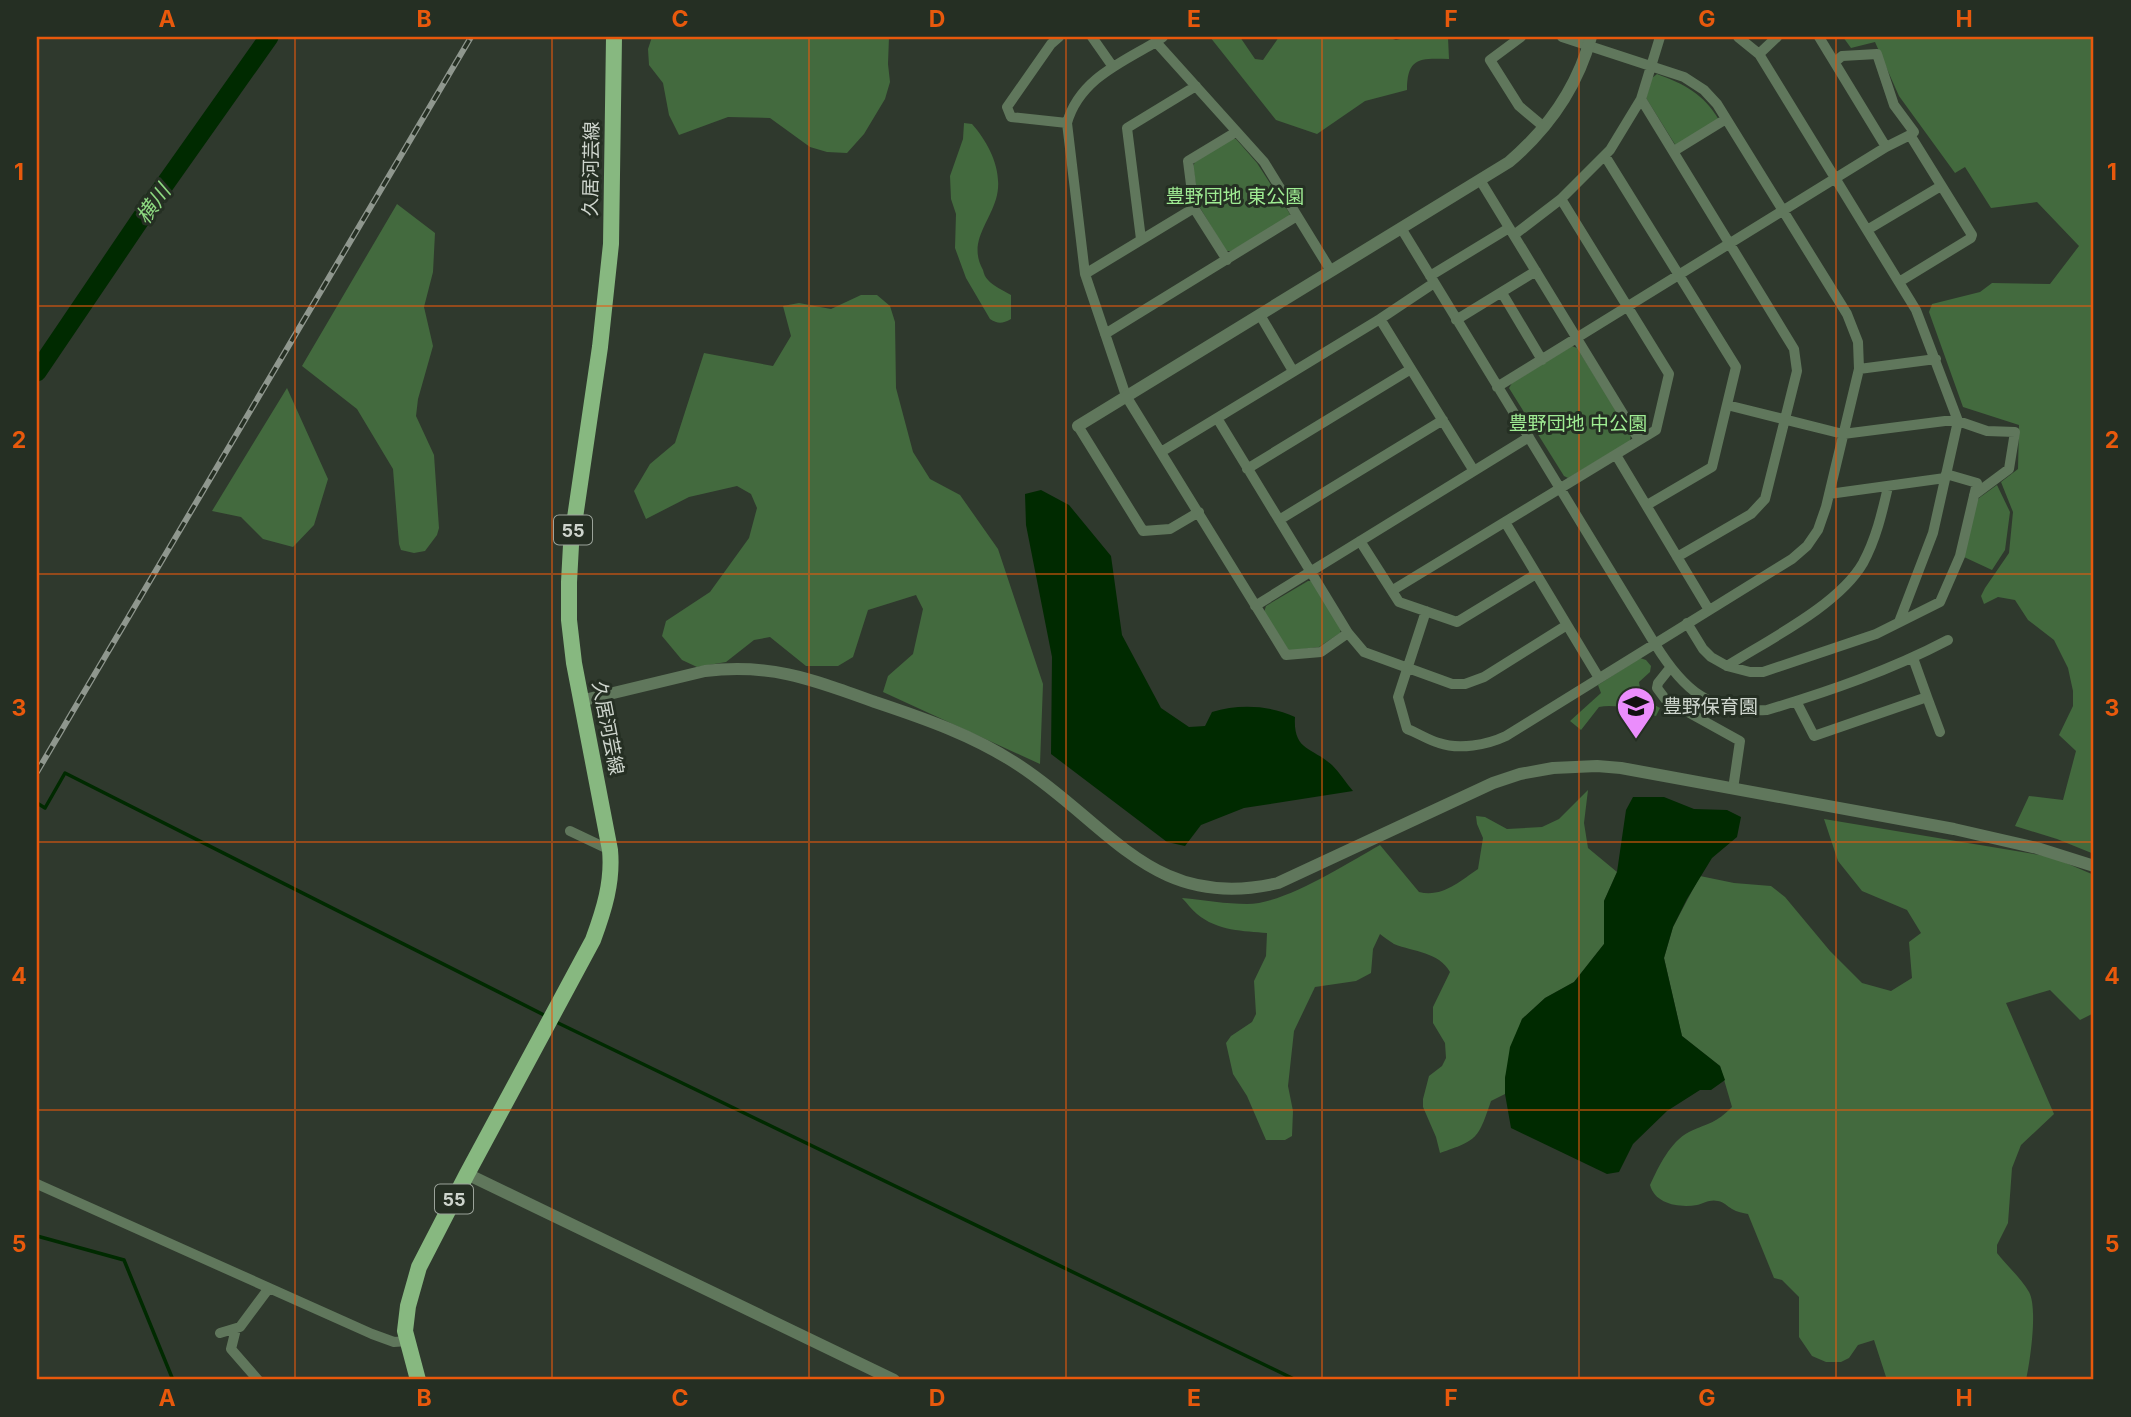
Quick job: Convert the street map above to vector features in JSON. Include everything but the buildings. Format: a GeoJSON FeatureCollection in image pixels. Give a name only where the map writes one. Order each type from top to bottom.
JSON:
{"type":"FeatureCollection","features":[{"type":"Feature","properties":{"kind":"main road","name":"久居河芸線"},"geometry":{"type":"LineString","coordinates":[[418,1380],[405,1331],[408,1306],[419,1267],[593,940],[603,913],[612,866],[580,701],[569,620],[571,545],[600,347],[611,244],[614,37]]}},
{"type":"Feature","properties":{"kind":"street"},"geometry":{"type":"LineString","coordinates":[[1059,37],[1051,44],[1007,107],[1011,117],[1067,123]]}},
{"type":"Feature","properties":{"kind":"street"},"geometry":{"type":"LineString","coordinates":[[1093,37],[1112,67]]}},
{"type":"Feature","properties":{"kind":"street"},"geometry":{"type":"LineString","coordinates":[[1521,37],[1490,60],[1519,106],[1544,127]]}},
{"type":"Feature","properties":{"kind":"street"},"geometry":{"type":"LineString","coordinates":[[1426,611],[1398,697],[1407,729],[1438,743],[1459,746],[1497,740],[1792,559],[1807,546],[1818,530],[1829,494],[1859,369],[1858,342],[1847,314],[1717,104],[1684,77],[1590,41],[1562,37]]}},
{"type":"Feature","properties":{"kind":"street"},"geometry":{"type":"LineString","coordinates":[[1161,452],[1380,318],[1432,280],[1561,199],[1605,156],[1641,99],[1660,37]]}},
{"type":"Feature","properties":{"kind":"street"},"geometry":{"type":"LineString","coordinates":[[1738,37],[1759,54],[1916,310],[1958,421],[1933,533],[1899,622]]}},
{"type":"Feature","properties":{"kind":"street"},"geometry":{"type":"LineString","coordinates":[[1759,54],[1777,37]]}},
{"type":"Feature","properties":{"kind":"street"},"geometry":{"type":"LineString","coordinates":[[1819,37],[1886,147]]}},
{"type":"Feature","properties":{"kind":"street"},"geometry":{"type":"LineString","coordinates":[[1331,271],[1264,162],[1196,86],[1160,39],[1091,82],[1073,105],[1067,123],[1085,274],[1126,397],[1286,655],[1321,652],[1348,633]]}},
{"type":"Feature","properties":{"kind":"street"},"geometry":{"type":"LineString","coordinates":[[1199,512],[1170,529],[1143,531],[1078,426],[1480,180],[1520,152],[1544,127],[1569,93],[1590,41]]}},
{"type":"Feature","properties":{"kind":"street"},"geometry":{"type":"LineString","coordinates":[[1497,387],[1914,131],[1894,105],[1877,54],[1842,56],[1835,62]]}},
{"type":"Feature","properties":{"kind":"street"},"geometry":{"type":"LineString","coordinates":[[1141,239],[1128,128],[1196,86]]}},
{"type":"Feature","properties":{"kind":"street"},"geometry":{"type":"LineString","coordinates":[[1641,99],[1794,349],[1797,371],[1765,499],[1759,507],[1677,557]]}},
{"type":"Feature","properties":{"kind":"street"},"geometry":{"type":"LineString","coordinates":[[1674,151],[1726,119]]}},
{"type":"Feature","properties":{"kind":"street"},"geometry":{"type":"LineString","coordinates":[[1227,260],[1194,208],[1188,161],[1236,132]]}},
{"type":"Feature","properties":{"kind":"street"},"geometry":{"type":"LineString","coordinates":[[1899,282],[1972,235],[1910,135]]}},
{"type":"Feature","properties":{"kind":"street"},"geometry":{"type":"LineString","coordinates":[[1605,156],[1736,367],[1712,467],[1647,505]]}},
{"type":"Feature","properties":{"kind":"street"},"geometry":{"type":"LineString","coordinates":[[1480,180],[1639,440]]}},
{"type":"Feature","properties":{"kind":"street"},"geometry":{"type":"LineString","coordinates":[[1867,230],[1941,186]]}},
{"type":"Feature","properties":{"kind":"street"},"geometry":{"type":"LineString","coordinates":[[1393,590],[1656,430],[1669,374],[1561,199]]}},
{"type":"Feature","properties":{"kind":"street"},"geometry":{"type":"LineString","coordinates":[[1085,274],[1194,208]]}},
{"type":"Feature","properties":{"kind":"street"},"geometry":{"type":"LineString","coordinates":[[1105,334],[1297,216]]}},
{"type":"Feature","properties":{"kind":"street"},"geometry":{"type":"LineString","coordinates":[[1401,228],[1655,644],[1670,668],[1686,686],[1724,706],[1754,711],[1767,710],[1913,659],[1948,640]]}},
{"type":"Feature","properties":{"kind":"street"},"geometry":{"type":"LineString","coordinates":[[1457,320],[1536,271]]}},
{"type":"Feature","properties":{"kind":"street"},"geometry":{"type":"LineString","coordinates":[[1502,293],[1542,360]]}},
{"type":"Feature","properties":{"kind":"street"},"geometry":{"type":"LineString","coordinates":[[1260,315],[1293,370]]}},
{"type":"Feature","properties":{"kind":"street"},"geometry":{"type":"LineString","coordinates":[[1380,318],[1474,471]]}},
{"type":"Feature","properties":{"kind":"street"},"geometry":{"type":"LineString","coordinates":[[1859,369],[1936,359]]}},
{"type":"Feature","properties":{"kind":"street"},"geometry":{"type":"LineString","coordinates":[[1247,469],[1411,369]]}},
{"type":"Feature","properties":{"kind":"street"},"geometry":{"type":"LineString","coordinates":[[1727,405],[1843,433],[1945,421],[1958,421],[1987,431],[2015,432],[2009,469],[1974,495]]}},
{"type":"Feature","properties":{"kind":"street"},"geometry":{"type":"LineString","coordinates":[[1217,418],[1348,633],[1364,652],[1452,684],[1475,681],[1567,625]]}},
{"type":"Feature","properties":{"kind":"street"},"geometry":{"type":"LineString","coordinates":[[1279,520],[1443,420]]}},
{"type":"Feature","properties":{"kind":"street"},"geometry":{"type":"LineString","coordinates":[[1255,606],[1529,437]]}},
{"type":"Feature","properties":{"kind":"street"},"geometry":{"type":"LineString","coordinates":[[1616,455],[1709,610]]}},
{"type":"Feature","properties":{"kind":"street"},"geometry":{"type":"LineString","coordinates":[[1687,623],[1703,649],[1712,657],[1727,666],[1749,672],[1763,672],[1875,634],[1940,602],[1960,556],[1978,483],[1946,476],[1829,494]]}},
{"type":"Feature","properties":{"kind":"street"},"geometry":{"type":"LineString","coordinates":[[1727,666],[1826,604],[1850,580],[1862,565],[1873,543],[1888,487]]}},
{"type":"Feature","properties":{"kind":"street"},"geometry":{"type":"LineString","coordinates":[[1505,523],[1599,678]]}},
{"type":"Feature","properties":{"kind":"street"},"geometry":{"type":"LineString","coordinates":[[1360,541],[1399,602],[1457,622],[1536,574]]}},
{"type":"Feature","properties":{"kind":"street"},"geometry":{"type":"LineString","coordinates":[[1913,659],[1940,732]]}},
{"type":"Feature","properties":{"kind":"street"},"geometry":{"type":"LineString","coordinates":[[1670,668],[1657,688],[1666,700],[1740,741],[1733,789]]}},
{"type":"Feature","properties":{"kind":"street"},"geometry":{"type":"LineString","coordinates":[[580,701],[705,671],[767,670],[797,675],[919,716],[968,736],[1031,774],[1143,863],[1174,879],[1215,889],[1248,889],[1278,883],[1493,783],[1542,770],[1570,766],[1597,766],[1954,829],[2037,848],[2094,866]]}},
{"type":"Feature","properties":{"kind":"street"},"geometry":{"type":"LineString","coordinates":[[1796,701],[1814,736],[1927,697]]}},
{"type":"Feature","properties":{"kind":"street"},"geometry":{"type":"LineString","coordinates":[[570,831],[610,850]]}},
{"type":"Feature","properties":{"kind":"street"},"geometry":{"type":"LineString","coordinates":[[467,1174],[894,1380]]}},
{"type":"Feature","properties":{"kind":"street"},"geometry":{"type":"LineString","coordinates":[[37,1184],[372,1334],[394,1342],[407,1341]]}},
{"type":"Feature","properties":{"kind":"street"},"geometry":{"type":"LineString","coordinates":[[220,1333],[240,1327],[269,1289]]}},
{"type":"Feature","properties":{"kind":"street"},"geometry":{"type":"LineString","coordinates":[[236,1329],[231,1349],[258,1380]]}},
{"type":"Feature","properties":{"kind":"green space"},"geometry":{"type":"Polygon","coordinates":[[[652,37],[889,37],[890,82],[885,99],[864,134],[847,153],[827,152],[810,147],[770,118],[728,117],[679,135],[669,115],[663,83],[649,65],[648,49],[652,37]]]}},
{"type":"Feature","properties":{"kind":"green space"},"geometry":{"type":"Polygon","coordinates":[[[1210,37],[1240,37],[1255,59],[1263,60],[1279,37],[1387,37],[1396,40],[1409,37],[1448,37],[1449,59],[1417,62],[1409,71],[1407,90],[1365,101],[1317,134],[1276,120],[1210,37]]]}},
{"type":"Feature","properties":{"kind":"green space"},"geometry":{"type":"Polygon","coordinates":[[[1843,37],[2094,37],[2094,854],[2015,826],[2029,796],[2063,800],[2076,751],[2059,735],[2073,706],[2073,691],[2068,668],[2054,640],[2028,620],[2015,600],[1998,597],[1984,604],[1981,596],[2009,553],[2013,512],[2001,482],[2018,469],[2019,425],[1963,407],[1929,312],[1932,304],[1980,292],[1992,283],[2050,284],[2079,246],[2037,202],[1991,208],[1965,167],[1955,173],[1899,96],[1875,42],[1851,48],[1843,37]]]}},
{"type":"Feature","properties":{"kind":"green space"},"geometry":{"type":"Polygon","coordinates":[[[1657,74],[1693,91],[1707,103],[1719,120],[1676,146],[1646,98],[1652,78],[1657,74]]]}},
{"type":"Feature","properties":{"kind":"green space"},"geometry":{"type":"Polygon","coordinates":[[[964,123],[972,124],[978,132],[989,149],[996,168],[996,199],[981,234],[978,251],[986,278],[1011,295],[1011,319],[1003,323],[990,319],[966,278],[955,248],[956,214],[951,199],[950,176],[963,139],[964,123]]]}},
{"type":"Feature","properties":{"kind":"green space","name":"豊野団地 東公園"},"geometry":{"type":"Polygon","coordinates":[[[1236,139],[1257,163],[1290,214],[1288,218],[1231,251],[1226,251],[1199,206],[1193,166],[1195,162],[1236,139]]]}},
{"type":"Feature","properties":{"kind":"green space"},"geometry":{"type":"Polygon","coordinates":[[[397,204],[435,233],[433,272],[424,307],[433,346],[416,416],[434,455],[439,528],[425,551],[414,553],[401,550],[399,544],[393,469],[357,409],[302,366],[397,204]]]}},
{"type":"Feature","properties":{"kind":"green space"},"geometry":{"type":"Polygon","coordinates":[[[861,295],[877,295],[890,306],[895,322],[896,388],[913,452],[930,479],[960,495],[998,549],[1043,684],[1040,764],[883,692],[888,676],[913,654],[923,609],[916,595],[868,610],[853,657],[838,666],[806,666],[770,637],[754,640],[726,662],[697,667],[682,660],[662,636],[666,621],[710,592],[749,538],[757,508],[751,494],[737,486],[689,497],[646,519],[634,491],[650,464],[675,443],[704,353],[773,366],[791,336],[783,306],[799,303],[831,309],[861,295]]]}},
{"type":"Feature","properties":{"kind":"green space","name":"豊野団地 中公園"},"geometry":{"type":"Polygon","coordinates":[[[1572,346],[1577,348],[1631,434],[1630,441],[1568,478],[1564,476],[1509,388],[1512,383],[1572,346]]]}},
{"type":"Feature","properties":{"kind":"green space"},"geometry":{"type":"Polygon","coordinates":[[[287,388],[328,479],[314,525],[293,547],[263,539],[241,517],[212,511],[287,388]]]}},
{"type":"Feature","properties":{"kind":"green space"},"geometry":{"type":"Polygon","coordinates":[[[1997,485],[2010,512],[2005,550],[1992,570],[1964,557],[1975,505],[1979,498],[1997,485]]]}},
{"type":"Feature","properties":{"kind":"green space"},"geometry":{"type":"Polygon","coordinates":[[[1312,581],[1341,629],[1340,633],[1319,647],[1289,651],[1264,612],[1266,606],[1312,581]]]}},
{"type":"Feature","properties":{"kind":"green space"},"geometry":{"type":"Polygon","coordinates":[[[1640,658],[1651,666],[1650,672],[1639,682],[1646,698],[1660,708],[1656,716],[1627,708],[1606,706],[1599,707],[1581,730],[1570,721],[1601,693],[1598,685],[1640,658]]]}},
{"type":"Feature","properties":{"kind":"green space"},"geometry":{"type":"Polygon","coordinates":[[[1588,790],[1584,823],[1588,848],[1617,872],[1604,901],[1604,944],[1574,982],[1545,998],[1522,1019],[1505,1078],[1505,1094],[1491,1101],[1475,1136],[1462,1145],[1440,1153],[1423,1107],[1429,1076],[1442,1066],[1446,1058],[1445,1043],[1433,1023],[1433,1007],[1450,972],[1433,956],[1394,944],[1380,934],[1373,949],[1371,973],[1356,981],[1315,987],[1294,1031],[1288,1086],[1293,1111],[1292,1136],[1285,1140],[1266,1140],[1247,1096],[1233,1074],[1226,1043],[1231,1036],[1252,1022],[1256,1014],[1254,981],[1266,956],[1267,933],[1213,924],[1197,914],[1182,898],[1239,904],[1262,902],[1315,882],[1380,845],[1419,892],[1443,891],[1478,869],[1483,838],[1476,816],[1485,817],[1507,829],[1542,827],[1559,819],[1588,790]]]}},
{"type":"Feature","properties":{"kind":"green space"},"geometry":{"type":"Polygon","coordinates":[[[1824,819],[2052,857],[2094,875],[2094,1013],[2080,1020],[2050,990],[2006,1003],[2054,1114],[2021,1145],[2012,1168],[2008,1223],[1997,1245],[1997,1253],[2022,1282],[2032,1300],[2032,1335],[2026,1380],[1887,1380],[1874,1340],[1858,1345],[1849,1358],[1841,1362],[1826,1362],[1812,1356],[1799,1337],[1799,1297],[1782,1280],[1774,1278],[1748,1214],[1715,1201],[1690,1206],[1669,1203],[1657,1197],[1650,1185],[1666,1155],[1682,1136],[1716,1120],[1732,1107],[1720,1066],[1682,1036],[1664,958],[1673,927],[1700,876],[1734,883],[1771,886],[1785,897],[1830,951],[1862,983],[1891,991],[1912,978],[1909,942],[1921,933],[1907,910],[1862,891],[1838,861],[1824,819]]]}},
{"type":"Feature","properties":{"kind":"shaded area"},"geometry":{"type":"Polygon","coordinates":[[[1041,490],[1069,505],[1111,556],[1122,635],[1161,708],[1189,727],[1205,726],[1212,712],[1232,708],[1265,708],[1295,717],[1295,728],[1301,742],[1332,765],[1353,791],[1244,808],[1201,825],[1185,846],[1167,842],[1051,754],[1052,657],[1026,525],[1025,494],[1041,490]]]}},
{"type":"Feature","properties":{"kind":"shaded area"},"geometry":{"type":"Polygon","coordinates":[[[1633,797],[1664,797],[1694,809],[1727,810],[1741,817],[1737,837],[1712,858],[1687,899],[1673,927],[1664,958],[1682,1036],[1720,1066],[1725,1080],[1711,1090],[1700,1090],[1667,1111],[1633,1144],[1619,1172],[1607,1174],[1511,1128],[1505,1078],[1510,1047],[1522,1019],[1545,998],[1574,982],[1604,944],[1604,901],[1617,872],[1626,810],[1633,797]]]}},
{"type":"Feature","properties":{"kind":"waterway","name":"横川"},"geometry":{"type":"LineString","coordinates":[[37,372],[269,37]]}},
{"type":"Feature","properties":{"kind":"waterway"},"geometry":{"type":"LineString","coordinates":[[37,803],[45,808],[65,773],[548,1017]]}},
{"type":"Feature","properties":{"kind":"waterway"},"geometry":{"type":"LineString","coordinates":[[554,1021],[1296,1380]]}},
{"type":"Feature","properties":{"kind":"waterway"},"geometry":{"type":"LineString","coordinates":[[37,1236],[124,1260],[173,1380]]}},
{"type":"Feature","properties":{"kind":"railway"},"geometry":{"type":"LineString","coordinates":[[37,772],[471,37]]}},
{"type":"Feature","properties":{"kind":"place","name":"豊野保育園"},"geometry":{"type":"Point","coordinates":[1636,740]}}]}
